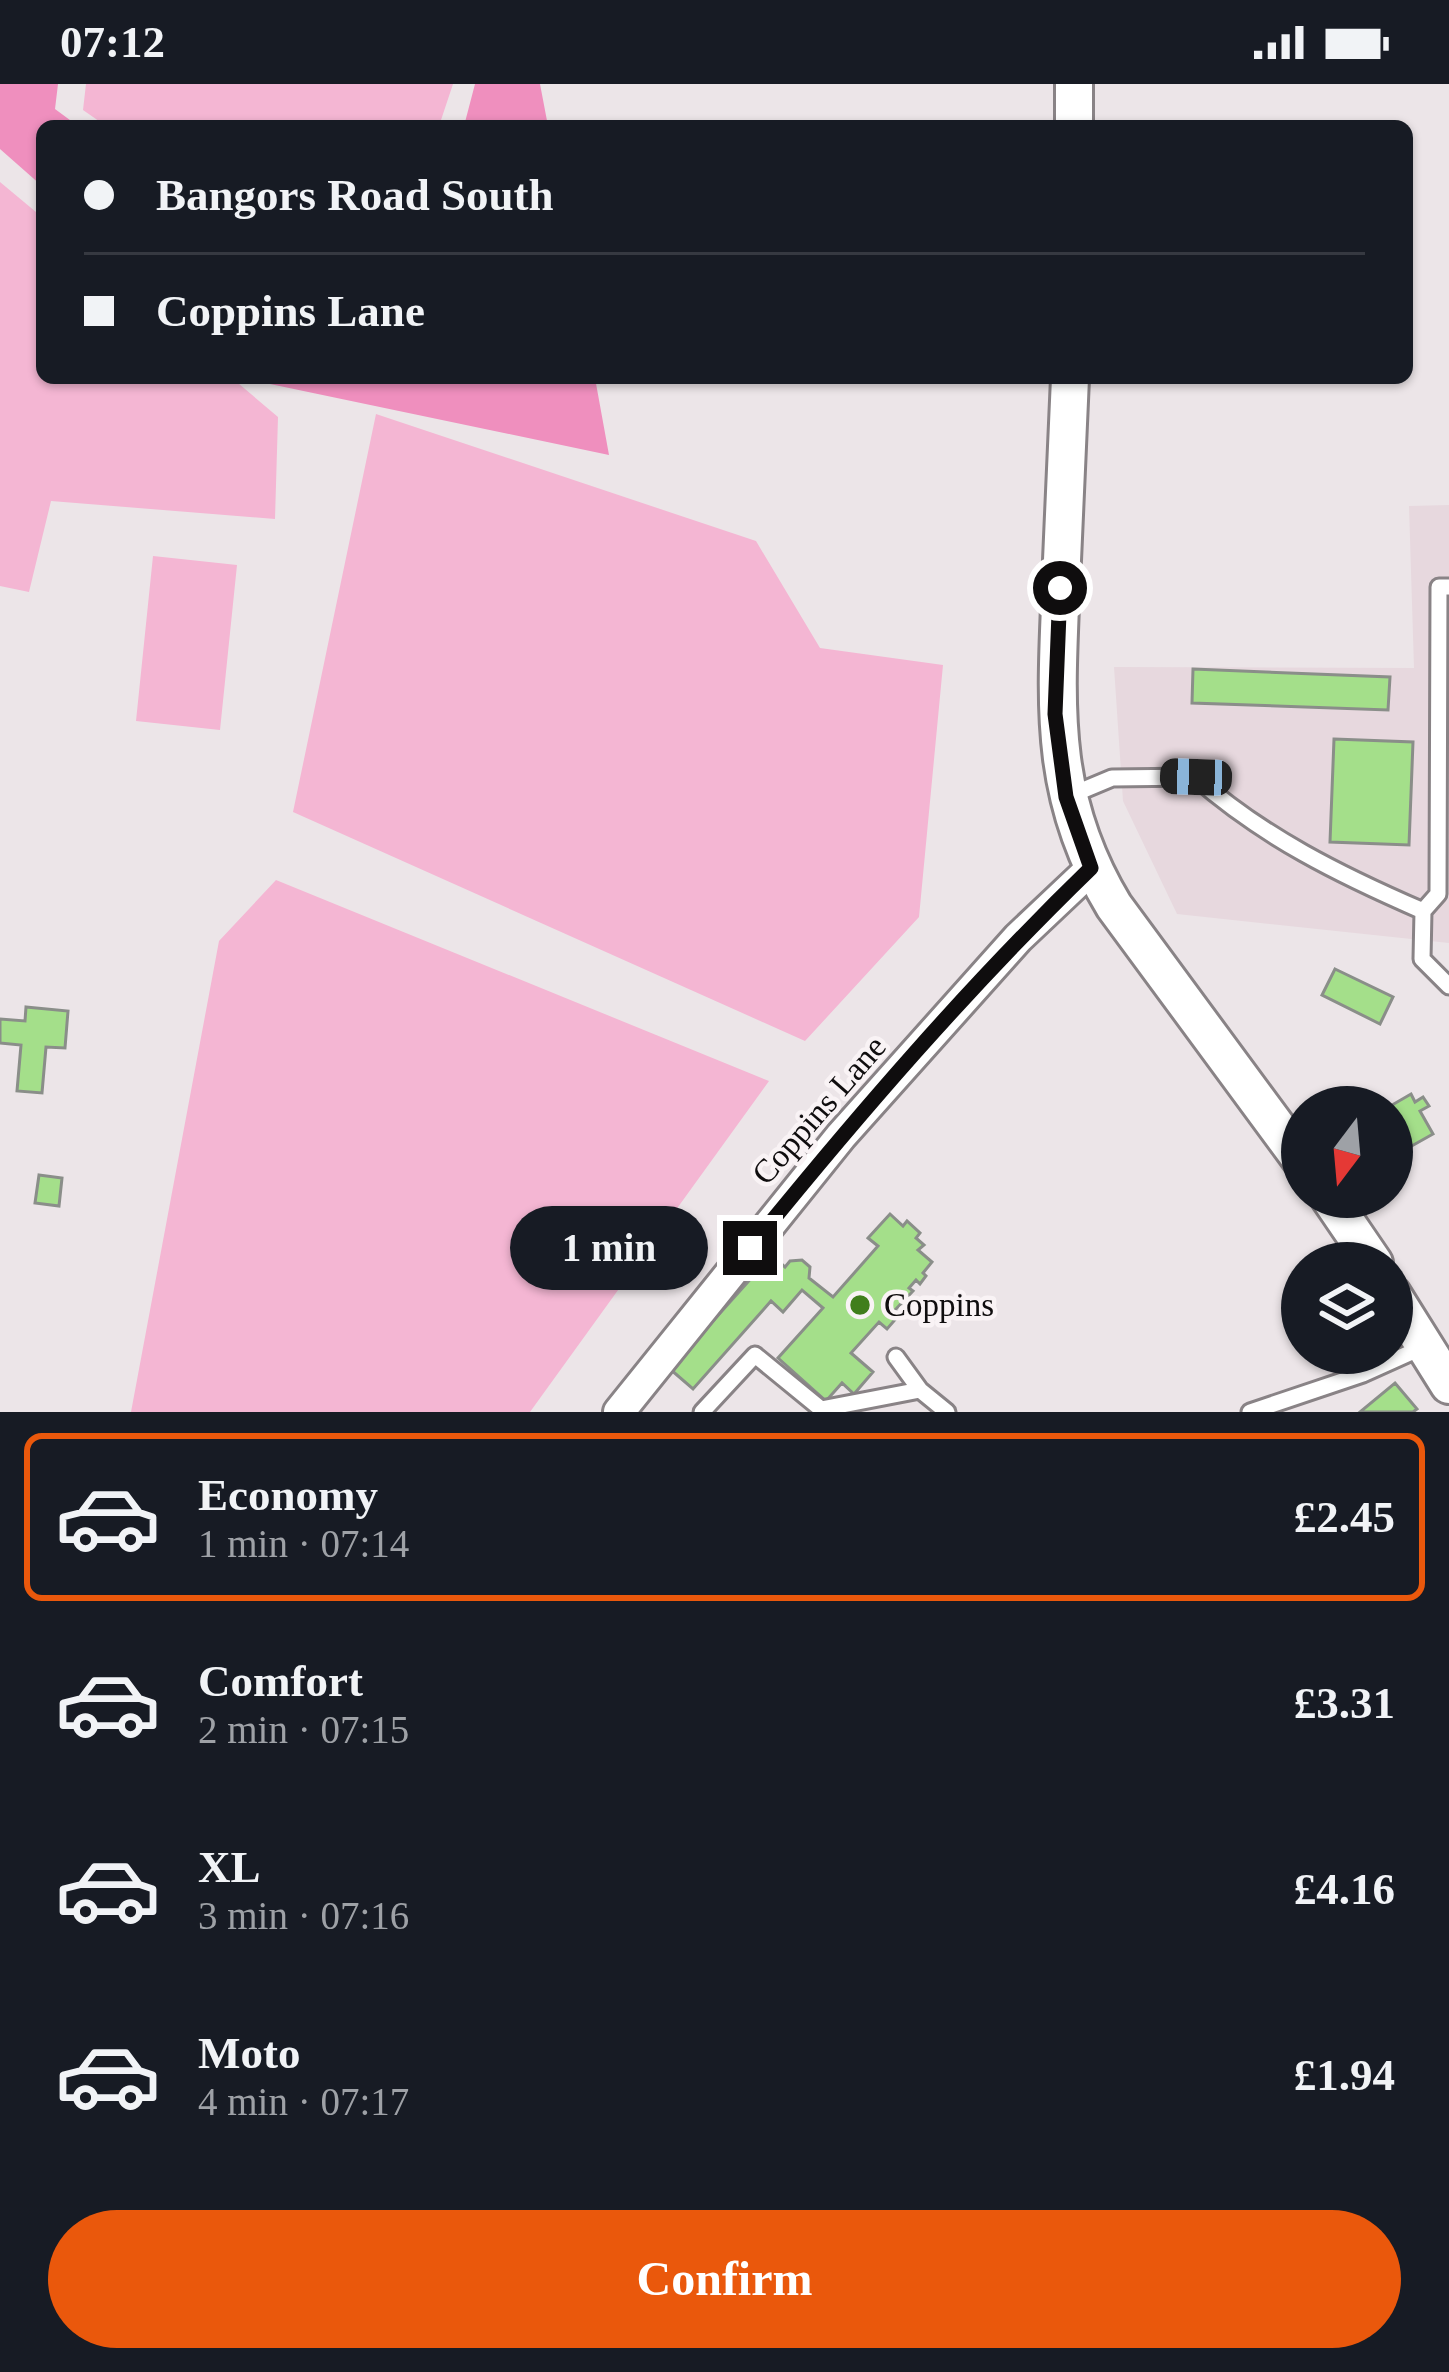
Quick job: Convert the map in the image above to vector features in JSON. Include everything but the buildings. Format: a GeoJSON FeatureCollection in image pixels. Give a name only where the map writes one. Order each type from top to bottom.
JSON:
{"type":"FeatureCollection","features":[{"type":"Feature","properties":{"kind":"street"},"geometry":{"type":"LineString","coordinates":[[1074,84],[1074,120]]}},
{"type":"Feature","properties":{"kind":"street"},"geometry":{"type":"LineString","coordinates":[[1070,384],[1055,714],[1066,797],[1091,868],[1114,906],[1281,1133]]}},
{"type":"Feature","properties":{"kind":"street","name":"Coppins Lane"},"geometry":{"type":"LineString","coordinates":[[619,1412],[841,1136],[1018,938],[1091,868]]}},
{"type":"Feature","properties":{"kind":"street"},"geometry":{"type":"LineString","coordinates":[[1413,1330],[1449,1385]]}},
{"type":"Feature","properties":{"kind":"lane"},"geometry":{"type":"LineString","coordinates":[[1449,587],[1439,587],[1438,894],[1423,911],[1422,959],[1449,986]]}},
{"type":"Feature","properties":{"kind":"lane"},"geometry":{"type":"LineString","coordinates":[[1066,797],[1112,778],[1196,777],[1240,816],[1339,875],[1423,911]]}},
{"type":"Feature","properties":{"kind":"lane"},"geometry":{"type":"LineString","coordinates":[[1250,1412],[1363,1374],[1423,1347]]}},
{"type":"Feature","properties":{"kind":"lane"},"geometry":{"type":"LineString","coordinates":[[702,1412],[755,1354],[821,1409],[920,1390]]}},
{"type":"Feature","properties":{"kind":"lane"},"geometry":{"type":"LineString","coordinates":[[896,1357],[920,1390],[947,1412]]}},
{"type":"Feature","properties":{"kind":"shaded area"},"geometry":{"type":"Polygon","coordinates":[[[0,84],[58,84],[55,109],[70,120],[36,120],[36,181],[0,149],[0,84]]]}},
{"type":"Feature","properties":{"kind":"shaded area"},"geometry":{"type":"Polygon","coordinates":[[[86,84],[453,84],[441,120],[97,120],[83,110],[86,84]]]}},
{"type":"Feature","properties":{"kind":"shaded area"},"geometry":{"type":"Polygon","coordinates":[[[475,84],[540,84],[547,120],[466,120],[475,84]]]}},
{"type":"Feature","properties":{"kind":"shaded area"},"geometry":{"type":"Polygon","coordinates":[[[0,182],[36,212],[36,384],[239,384],[278,417],[275,519],[51,501],[29,592],[0,586],[0,182]]]}},
{"type":"Feature","properties":{"kind":"shaded area"},"geometry":{"type":"Polygon","coordinates":[[[270,384],[596,384],[609,455],[270,384]]]}},
{"type":"Feature","properties":{"kind":"shaded area"},"geometry":{"type":"Polygon","coordinates":[[[376,414],[756,541],[820,648],[943,665],[919,917],[805,1041],[293,812],[376,414]]]}},
{"type":"Feature","properties":{"kind":"shaded area"},"geometry":{"type":"Polygon","coordinates":[[[1449,505],[1449,943],[1177,914],[1123,801],[1114,667],[1414,668],[1409,506],[1449,505]]]}},
{"type":"Feature","properties":{"kind":"shaded area"},"geometry":{"type":"Polygon","coordinates":[[[153,556],[237,565],[220,730],[136,721],[153,556]]]}},
{"type":"Feature","properties":{"kind":"shaded area"},"geometry":{"type":"Polygon","coordinates":[[[276,880],[769,1081],[530,1412],[131,1412],[219,941],[276,880]]]}},
{"type":"Feature","properties":{"kind":"place","name":"Coppins"},"geometry":{"type":"Point","coordinates":[860,1305]}},
{"type":"Feature","properties":{"kind":"route"},"geometry":{"type":"LineString","coordinates":[[750,1248],[841,1136],[1018,938],[1091,868],[1066,797],[1055,714],[1060,588]]}}]}
